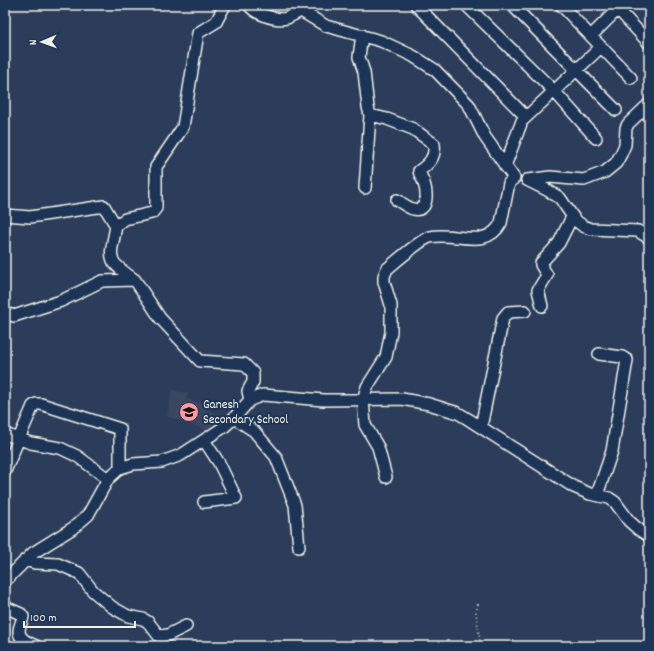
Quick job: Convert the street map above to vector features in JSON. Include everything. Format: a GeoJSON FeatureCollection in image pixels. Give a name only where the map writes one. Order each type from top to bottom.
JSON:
{"type":"FeatureCollection","features":[{"type":"Feature","properties":{"kind":"street"},"geometry":{"type":"LineString","coordinates":[[116,226],[125,219],[152,213],[156,208],[156,167],[183,127],[198,33],[216,22],[226,5]]}},
{"type":"Feature","properties":{"kind":"street"},"geometry":{"type":"LineString","coordinates":[[249,5],[255,11],[280,18],[285,18],[301,11],[326,26],[381,41],[413,56],[435,70],[469,105],[485,137],[514,178],[528,180],[550,177],[584,180],[605,172],[616,163],[622,154],[628,124],[649,104]]}},
{"type":"Feature","properties":{"kind":"street"},"geometry":{"type":"LineString","coordinates":[[416,5],[526,117]]}},
{"type":"Feature","properties":{"kind":"street"},"geometry":{"type":"LineString","coordinates":[[466,5],[554,91],[596,138]]}},
{"type":"Feature","properties":{"kind":"street"},"geometry":{"type":"LineString","coordinates":[[512,5],[616,110]]}},
{"type":"Feature","properties":{"kind":"street"},"geometry":{"type":"LineString","coordinates":[[561,5],[631,78]]}},
{"type":"Feature","properties":{"kind":"street"},"geometry":{"type":"LineString","coordinates":[[591,36],[618,6],[649,43]]}},
{"type":"Feature","properties":{"kind":"street"},"geometry":{"type":"LineString","coordinates":[[362,35],[359,57],[364,72],[370,115],[366,188]]}},
{"type":"Feature","properties":{"kind":"street"},"geometry":{"type":"LineString","coordinates":[[505,166],[522,121],[601,47]]}},
{"type":"Feature","properties":{"kind":"street"},"geometry":{"type":"LineString","coordinates":[[370,115],[387,119],[413,129],[434,144],[435,150],[429,163],[419,171],[424,182],[426,196],[424,206],[421,209],[414,209],[397,200]]}},
{"type":"Feature","properties":{"kind":"street"},"geometry":{"type":"LineString","coordinates":[[386,477],[378,447],[365,426],[363,400],[367,387],[386,357],[391,332],[391,305],[384,282],[384,276],[387,269],[428,238],[450,236],[482,238],[493,233],[501,223],[509,183],[514,178]]}},
{"type":"Feature","properties":{"kind":"street"},"geometry":{"type":"LineString","coordinates":[[528,180],[560,198],[572,217],[583,226],[591,229],[638,231],[649,238]]}},
{"type":"Feature","properties":{"kind":"street"},"geometry":{"type":"LineString","coordinates":[[5,215],[30,217],[104,206],[116,226],[111,256],[113,262],[135,280],[160,318],[200,361],[244,364],[253,373],[253,382],[248,391],[250,400]]}},
{"type":"Feature","properties":{"kind":"street"},"geometry":{"type":"LineString","coordinates":[[542,306],[538,290],[547,275],[540,265],[559,243],[572,217]]}},
{"type":"Feature","properties":{"kind":"street"},"geometry":{"type":"LineString","coordinates":[[5,313],[14,316],[61,301],[102,281],[135,280]]}},
{"type":"Feature","properties":{"kind":"street"},"geometry":{"type":"LineString","coordinates":[[481,427],[503,318],[508,312],[525,311]]}},
{"type":"Feature","properties":{"kind":"street"},"geometry":{"type":"LineString","coordinates":[[597,495],[612,451],[627,360],[622,357],[600,354]]}},
{"type":"Feature","properties":{"kind":"street"},"geometry":{"type":"LineString","coordinates":[[5,581],[25,560],[41,547],[73,528],[88,515],[108,479],[120,468],[133,464],[150,464],[172,459],[188,451],[224,427],[250,400],[257,396],[270,395],[324,400],[402,399],[429,404],[458,413],[582,491],[609,498],[615,502],[629,521],[649,536]]}},
{"type":"Feature","properties":{"kind":"street"},"geometry":{"type":"LineString","coordinates":[[5,470],[32,406],[36,404],[41,404],[120,429],[120,468]]}},
{"type":"Feature","properties":{"kind":"street"},"geometry":{"type":"LineString","coordinates":[[234,418],[254,431],[276,457],[295,505],[299,548]]}},
{"type":"Feature","properties":{"kind":"street"},"geometry":{"type":"LineString","coordinates":[[5,434],[31,443],[60,448],[77,456],[108,479]]}},
{"type":"Feature","properties":{"kind":"street"},"geometry":{"type":"LineString","coordinates":[[204,440],[219,463],[236,498],[204,502]]}},
{"type":"Feature","properties":{"kind":"street"},"geometry":{"type":"LineString","coordinates":[[25,560],[35,563],[58,564],[79,572],[93,591],[112,607],[128,616],[143,619],[148,622],[159,636],[168,635],[186,626]]}},
{"type":"Feature","properties":{"kind":"street"},"geometry":{"type":"LineString","coordinates":[[5,607],[21,614],[23,617],[19,631],[21,636],[24,640],[36,646]]}},
{"type":"Feature","properties":{"kind":"path"},"geometry":{"type":"LineString","coordinates":[[478,604],[476,612],[480,642],[479,646]]}},
{"type":"Feature","properties":{"kind":"shaded area","name":"Ganesh Secondary School"},"geometry":{"type":"Polygon","coordinates":[[[172,390],[188,393],[186,399],[206,404],[205,409],[227,418],[209,431],[167,416],[172,390]]]}},
{"type":"Feature","properties":{"kind":"place","name":"Ganesh Secondary School"},"geometry":{"type":"Point","coordinates":[189,412]}}]}
